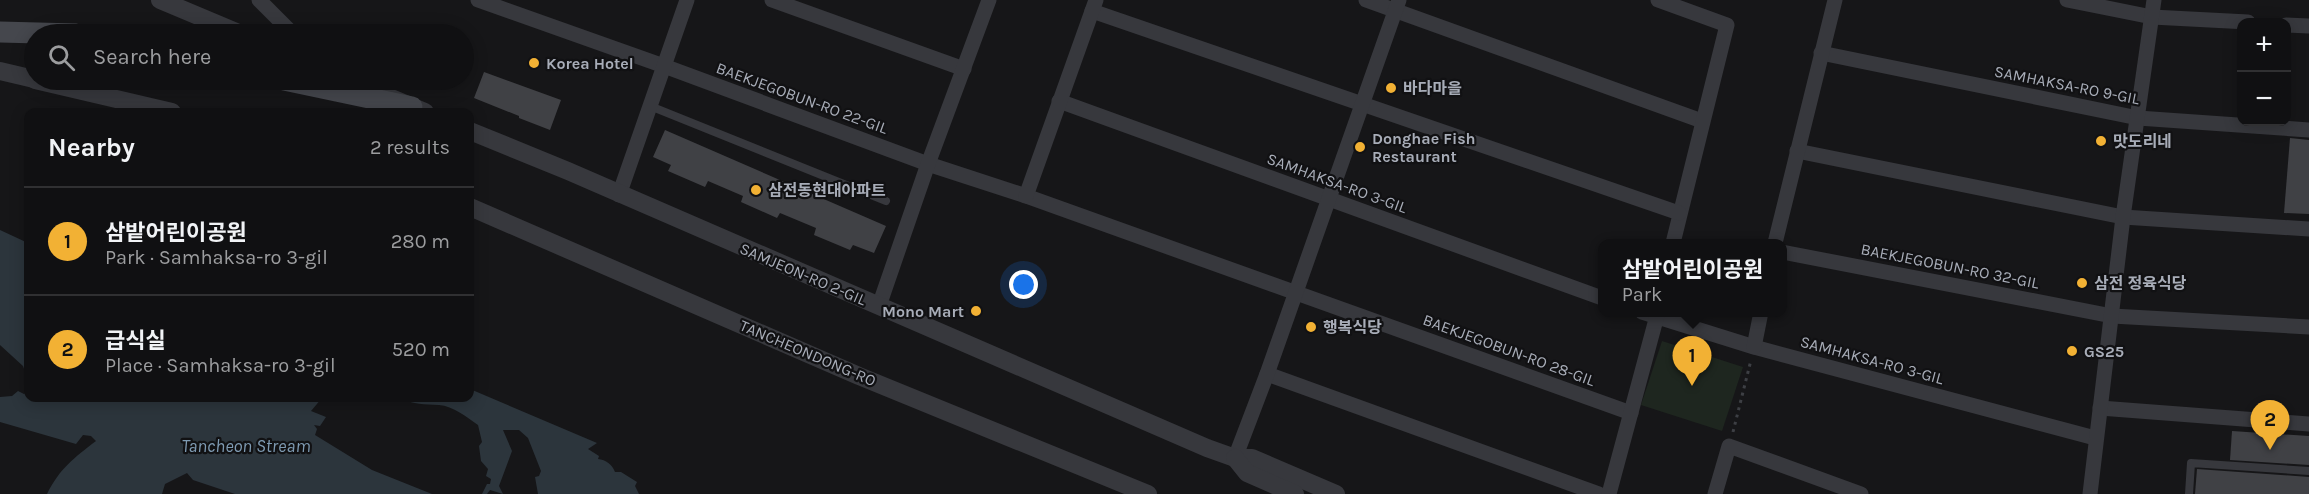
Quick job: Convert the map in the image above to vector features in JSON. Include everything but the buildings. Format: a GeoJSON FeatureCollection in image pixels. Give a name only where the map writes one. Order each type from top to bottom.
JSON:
{"type":"FeatureCollection","features":[{"type":"Feature","properties":{"kind":"main road"},"geometry":{"type":"LineString","coordinates":[[0,32],[24,33]]}},
{"type":"Feature","properties":{"kind":"main road"},"geometry":{"type":"LineString","coordinates":[[329,90],[409,108]]}},
{"type":"Feature","properties":{"kind":"street"},"geometry":{"type":"LineString","coordinates":[[160,0],[218,24]]}},
{"type":"Feature","properties":{"kind":"street"},"geometry":{"type":"LineString","coordinates":[[259,0],[283,24]]}},
{"type":"Feature","properties":{"kind":"street","name":"BAEKJEGOBUN-RO 22-GIL"},"geometry":{"type":"LineString","coordinates":[[478,0],[928,164]]}},
{"type":"Feature","properties":{"kind":"street"},"geometry":{"type":"LineString","coordinates":[[619,195],[687,0]]}},
{"type":"Feature","properties":{"kind":"street"},"geometry":{"type":"LineString","coordinates":[[772,0],[964,69]]}},
{"type":"Feature","properties":{"kind":"street"},"geometry":{"type":"LineString","coordinates":[[879,306],[928,164],[989,0]]}},
{"type":"Feature","properties":{"kind":"street"},"geometry":{"type":"LineString","coordinates":[[1366,0],[1397,5],[1702,121]]}},
{"type":"Feature","properties":{"kind":"street"},"geometry":{"type":"LineString","coordinates":[[1658,0],[1727,25],[1674,239]]}},
{"type":"Feature","properties":{"kind":"street"},"geometry":{"type":"LineString","coordinates":[[1776,239],[1835,0]]}},
{"type":"Feature","properties":{"kind":"street"},"geometry":{"type":"LineString","coordinates":[[2067,0],[2152,17],[2237,21]]}},
{"type":"Feature","properties":{"kind":"street"},"geometry":{"type":"LineString","coordinates":[[2090,494],[2123,217],[2154,0]]}},
{"type":"Feature","properties":{"kind":"street"},"geometry":{"type":"LineString","coordinates":[[1235,458],[1267,374],[1397,5]]}},
{"type":"Feature","properties":{"kind":"street"},"geometry":{"type":"LineString","coordinates":[[1026,196],[1094,6],[1361,105],[1679,213]]}},
{"type":"Feature","properties":{"kind":"street"},"geometry":{"type":"LineString","coordinates":[[2291,25],[2309,26]]}},
{"type":"Feature","properties":{"kind":"street","name":"SAMHAKSA-RO 9-GIL"},"geometry":{"type":"LineString","coordinates":[[1821,53],[2138,118],[2309,130]]}},
{"type":"Feature","properties":{"kind":"street"},"geometry":{"type":"LineString","coordinates":[[0,71],[24,77]]}},
{"type":"Feature","properties":{"kind":"street"},"geometry":{"type":"LineString","coordinates":[[78,90],[155,108]]}},
{"type":"Feature","properties":{"kind":"street"},"geometry":{"type":"LineString","coordinates":[[371,90],[413,108]]}},
{"type":"Feature","properties":{"kind":"street","name":"SAMHAKSA-RO 3-GIL"},"geometry":{"type":"LineString","coordinates":[[1059,101],[1598,297]]}},
{"type":"Feature","properties":{"kind":"street","name":"SAMJEON-RO 2-GIL"},"geometry":{"type":"LineString","coordinates":[[474,133],[1196,444],[1235,458]]}},
{"type":"Feature","properties":{"kind":"street"},"geometry":{"type":"LineString","coordinates":[[1797,151],[2123,217],[2309,229]]}},
{"type":"Feature","properties":{"kind":"street","name":"BAEKJEGOBUN-RO 28-GIL"},"geometry":{"type":"LineString","coordinates":[[928,164],[1026,196],[1631,413]]}},
{"type":"Feature","properties":{"kind":"street","name":"TANCHEONDONG-RO"},"geometry":{"type":"LineString","coordinates":[[474,209],[859,376],[1148,494]]}},
{"type":"Feature","properties":{"kind":"street","name":"BAEKJEGOBUN-RO 32-GIL"},"geometry":{"type":"LineString","coordinates":[[1787,253],[2112,316],[2309,327]]}},
{"type":"Feature","properties":{"kind":"street"},"geometry":{"type":"LineString","coordinates":[[1609,494],[1631,413],[1651,317]]}},
{"type":"Feature","properties":{"kind":"street","name":"SAMHAKSA-RO 3-GIL"},"geometry":{"type":"LineString","coordinates":[[1661,317],[1754,347],[2095,438]]}},
{"type":"Feature","properties":{"kind":"street"},"geometry":{"type":"LineString","coordinates":[[1754,347],[1760,317]]}},
{"type":"Feature","properties":{"kind":"street"},"geometry":{"type":"LineString","coordinates":[[1267,374],[1599,494]]}},
{"type":"Feature","properties":{"kind":"street"},"geometry":{"type":"LineString","coordinates":[[2100,408],[2309,424]]}},
{"type":"Feature","properties":{"kind":"street"},"geometry":{"type":"LineString","coordinates":[[1715,494],[1729,446],[1861,494]]}},
{"type":"Feature","properties":{"kind":"street"},"geometry":{"type":"LineString","coordinates":[[1235,458],[1247,473],[1294,494]]}},
{"type":"Feature","properties":{"kind":"street"},"geometry":{"type":"LineString","coordinates":[[1235,458],[1252,458],[1336,494]]}},
{"type":"Feature","properties":{"kind":"lane"},"geometry":{"type":"LineString","coordinates":[[650,106],[886,201]]}},
{"type":"Feature","properties":{"kind":"lane"},"geometry":{"type":"LineString","coordinates":[[2189,494],[2191,463],[2309,471]]}},
{"type":"Feature","properties":{"kind":"path"},"geometry":{"type":"LineString","coordinates":[[1729,446],[1754,347]]}},
{"type":"Feature","properties":{"kind":"shaded area"},"geometry":{"type":"Polygon","coordinates":[[[1662,341],[1743,367],[1722,431],[1641,405],[1662,341]]]}},
{"type":"Feature","properties":{"kind":"water"},"geometry":{"type":"Polygon","coordinates":[[[0,230],[24,241],[24,369],[0,345],[0,230]]]}},
{"type":"Feature","properties":{"kind":"water","name":"Tancheon Stream"},"geometry":{"type":"Polygon","coordinates":[[[18,391],[24,394],[24,402],[319,402],[311,411],[326,417],[320,426],[314,425],[317,429],[315,435],[372,470],[432,494],[235,494],[193,480],[187,473],[165,484],[162,494],[47,494],[62,470],[96,441],[91,436],[83,435],[76,444],[0,422],[0,397],[12,396],[18,391]]]}},
{"type":"Feature","properties":{"kind":"water"},"geometry":{"type":"Polygon","coordinates":[[[474,391],[597,443],[588,449],[599,456],[598,459],[608,463],[615,472],[621,472],[637,482],[635,486],[639,494],[538,494],[535,477],[539,476],[541,471],[528,438],[519,430],[503,430],[512,451],[499,486],[503,494],[490,490],[487,494],[482,494],[491,479],[486,476],[488,469],[481,461],[479,446],[482,442],[478,425],[449,407],[412,402],[474,402],[474,391]]]}},
{"type":"Feature","properties":{"kind":"place","name":"Korea Hotel"},"geometry":{"type":"Point","coordinates":[534,63]}},
{"type":"Feature","properties":{"kind":"place","name":"바다마을"},"geometry":{"type":"Point","coordinates":[1391,88]}},
{"type":"Feature","properties":{"kind":"place","name":"맛도리네"},"geometry":{"type":"Point","coordinates":[2101,141]}},
{"type":"Feature","properties":{"kind":"place","name":"Donghae Fish Restaurant"},"geometry":{"type":"Point","coordinates":[1360,147]}},
{"type":"Feature","properties":{"kind":"place","name":"삼전동현대아파트"},"geometry":{"type":"Point","coordinates":[756,190]}},
{"type":"Feature","properties":{"kind":"place","name":"삼전 정육식당"},"geometry":{"type":"Point","coordinates":[2082,283]}},
{"type":"Feature","properties":{"kind":"place","name":"Mono Mart"},"geometry":{"type":"Point","coordinates":[976,311]}},
{"type":"Feature","properties":{"kind":"place","name":"행복식당"},"geometry":{"type":"Point","coordinates":[1311,327]}},
{"type":"Feature","properties":{"kind":"place","name":"GS25"},"geometry":{"type":"Point","coordinates":[2072,351]}},
{"type":"Feature","properties":{"kind":"place","name":"삼밭어린이공원"},"geometry":{"type":"Point","coordinates":[1692,386]}},
{"type":"Feature","properties":{"kind":"place","name":"급식실"},"geometry":{"type":"Point","coordinates":[2270,450]}}]}
